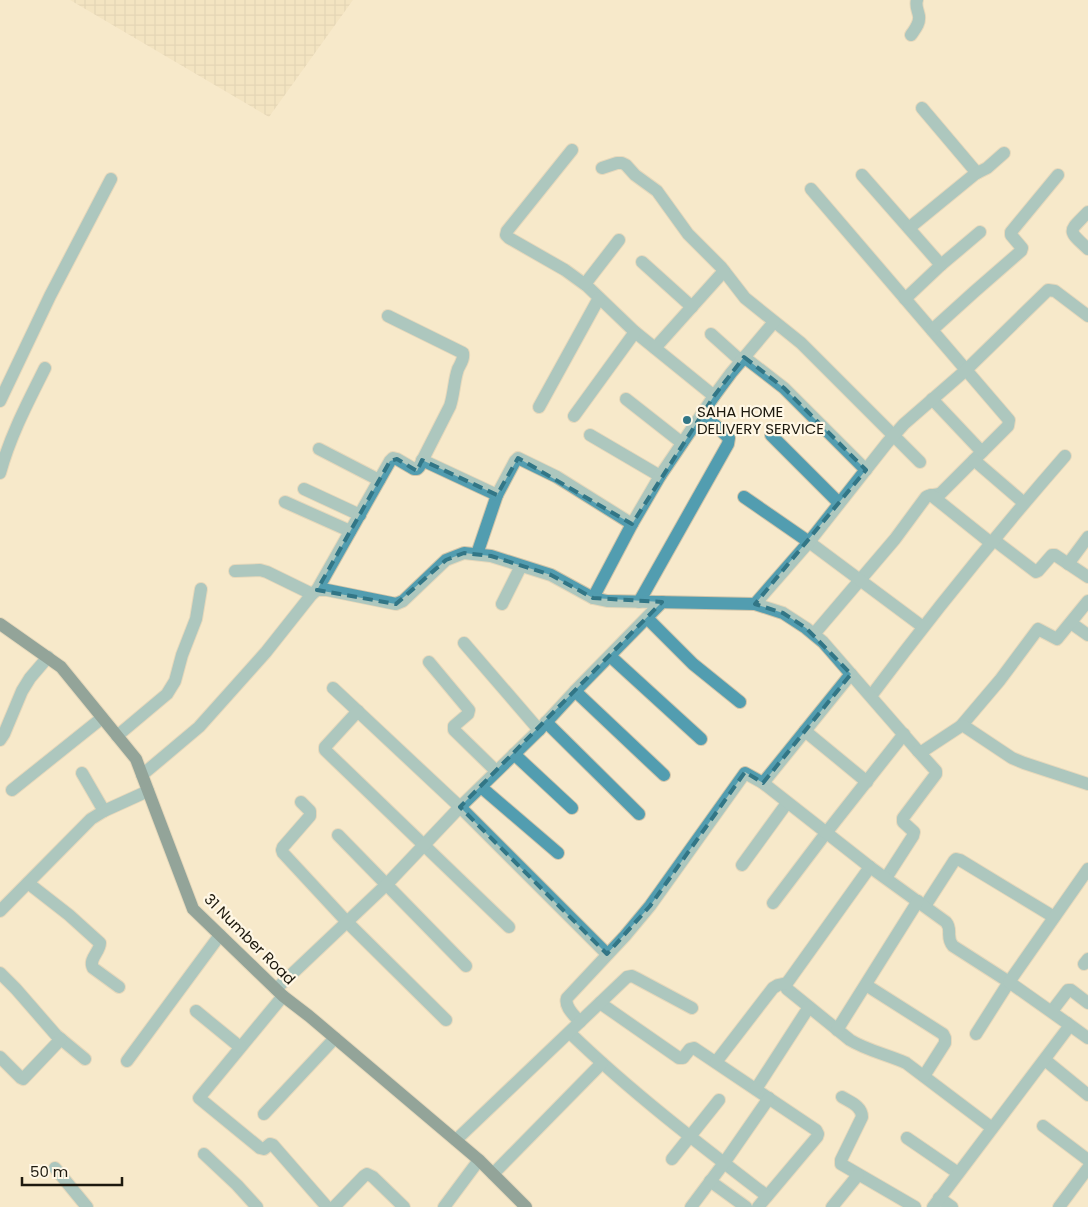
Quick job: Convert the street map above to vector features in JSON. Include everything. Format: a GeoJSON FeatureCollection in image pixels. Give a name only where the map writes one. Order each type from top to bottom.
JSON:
{"type":"FeatureCollection","features":[{"type":"Feature","properties":{"kind":"main road","name":"31 Number Road"},"geometry":{"type":"LineString","coordinates":[[0,624],[61,667],[136,759],[193,909],[279,992],[480,1160],[526,1207]]}},
{"type":"Feature","properties":{"kind":"street"},"geometry":{"type":"LineString","coordinates":[[911,35],[919,22],[917,0]]}},
{"type":"Feature","properties":{"kind":"street"},"geometry":{"type":"LineString","coordinates":[[922,108],[977,173]]}},
{"type":"Feature","properties":{"kind":"street"},"geometry":{"type":"LineString","coordinates":[[572,150],[507,231],[506,235],[585,284],[635,332],[714,396]]}},
{"type":"Feature","properties":{"kind":"street"},"geometry":{"type":"LineString","coordinates":[[909,228],[977,173],[987,168],[1004,154]]}},
{"type":"Feature","properties":{"kind":"street"},"geometry":{"type":"LineString","coordinates":[[602,168],[622,163],[661,195],[688,234],[724,271],[745,298],[808,350],[920,462]]}},
{"type":"Feature","properties":{"kind":"street"},"geometry":{"type":"LineString","coordinates":[[862,174],[941,265]]}},
{"type":"Feature","properties":{"kind":"street"},"geometry":{"type":"LineString","coordinates":[[932,330],[1021,251],[1022,248],[1011,232],[1058,175]]}},
{"type":"Feature","properties":{"kind":"street"},"geometry":{"type":"LineString","coordinates":[[0,400],[50,296],[111,179]]}},
{"type":"Feature","properties":{"kind":"street"},"geometry":{"type":"LineString","coordinates":[[811,189],[1009,420],[1008,426],[941,493],[926,497],[895,539],[814,634]]}},
{"type":"Feature","properties":{"kind":"street"},"geometry":{"type":"LineString","coordinates":[[1088,212],[1072,231],[1073,235],[1088,249]]}},
{"type":"Feature","properties":{"kind":"street"},"geometry":{"type":"LineString","coordinates":[[905,299],[980,232]]}},
{"type":"Feature","properties":{"kind":"street"},"geometry":{"type":"LineString","coordinates":[[585,284],[619,240]]}},
{"type":"Feature","properties":{"kind":"street"},"geometry":{"type":"LineString","coordinates":[[642,262],[692,307]]}},
{"type":"Feature","properties":{"kind":"street"},"geometry":{"type":"LineString","coordinates":[[655,348],[724,271]]}},
{"type":"Feature","properties":{"kind":"street"},"geometry":{"type":"LineString","coordinates":[[755,604],[809,542],[904,424],[966,370],[1048,290],[1055,291],[1088,316]]}},
{"type":"Feature","properties":{"kind":"street"},"geometry":{"type":"LineString","coordinates":[[539,407],[599,298]]}},
{"type":"Feature","properties":{"kind":"street"},"geometry":{"type":"LineString","coordinates":[[142,775],[199,727],[266,652],[315,592],[390,461],[393,458],[414,469],[419,467],[454,397],[457,371],[464,354],[388,316]]}},
{"type":"Feature","properties":{"kind":"street"},"geometry":{"type":"LineString","coordinates":[[593,598],[660,476],[714,396],[774,322]]}},
{"type":"Feature","properties":{"kind":"street"},"geometry":{"type":"LineString","coordinates":[[574,416],[635,332]]}},
{"type":"Feature","properties":{"kind":"street"},"geometry":{"type":"LineString","coordinates":[[711,334],[784,388],[866,470]]}},
{"type":"Feature","properties":{"kind":"street"},"geometry":{"type":"LineString","coordinates":[[0,474],[2,456],[45,368]]}},
{"type":"Feature","properties":{"kind":"street"},"geometry":{"type":"LineString","coordinates":[[626,399],[682,443]]}},
{"type":"Feature","properties":{"kind":"street"},"geometry":{"type":"LineString","coordinates":[[932,399],[978,456],[1024,503]]}},
{"type":"Feature","properties":{"kind":"street"},"geometry":{"type":"LineString","coordinates":[[639,602],[728,444],[728,438],[702,413]]}},
{"type":"Feature","properties":{"kind":"street"},"geometry":{"type":"LineString","coordinates":[[590,435],[660,476]]}},
{"type":"Feature","properties":{"kind":"street"},"geometry":{"type":"LineString","coordinates":[[770,435],[840,503]]}},
{"type":"Feature","properties":{"kind":"street"},"geometry":{"type":"LineString","coordinates":[[319,450],[379,480]]}},
{"type":"Feature","properties":{"kind":"street"},"geometry":{"type":"LineString","coordinates":[[871,696],[992,541],[1065,456]]}},
{"type":"Feature","properties":{"kind":"street"},"geometry":{"type":"LineString","coordinates":[[477,554],[497,496],[514,460],[518,458],[557,477],[632,524]]}},
{"type":"Feature","properties":{"kind":"street"},"geometry":{"type":"LineString","coordinates":[[422,460],[497,496]]}},
{"type":"Feature","properties":{"kind":"street"},"geometry":{"type":"LineString","coordinates":[[304,489],[360,515]]}},
{"type":"Feature","properties":{"kind":"street"},"geometry":{"type":"LineString","coordinates":[[931,495],[1036,572],[1052,555],[1055,555],[1088,577]]}},
{"type":"Feature","properties":{"kind":"street"},"geometry":{"type":"LineString","coordinates":[[744,497],[809,542],[923,627]]}},
{"type":"Feature","properties":{"kind":"street"},"geometry":{"type":"LineString","coordinates":[[285,502],[350,531]]}},
{"type":"Feature","properties":{"kind":"street"},"geometry":{"type":"LineString","coordinates":[[1068,564],[1088,537]]}},
{"type":"Feature","properties":{"kind":"street"},"geometry":{"type":"LineString","coordinates":[[235,571],[260,570],[315,592],[327,590],[396,604],[403,601],[446,560],[464,553],[477,554],[491,556],[552,575],[593,598],[607,601],[755,604],[783,614],[806,628],[823,642],[936,771],[936,774],[902,820],[914,832],[913,836],[886,878]]}},
{"type":"Feature","properties":{"kind":"street"},"geometry":{"type":"LineString","coordinates":[[502,604],[522,566]]}},
{"type":"Feature","properties":{"kind":"street"},"geometry":{"type":"LineString","coordinates":[[117,736],[172,688],[182,654],[196,619],[201,589]]}},
{"type":"Feature","properties":{"kind":"street"},"geometry":{"type":"LineString","coordinates":[[918,751],[924,751],[961,726],[1000,680],[1038,629],[1057,639],[1088,600]]}},
{"type":"Feature","properties":{"kind":"street"},"geometry":{"type":"LineString","coordinates":[[328,1207],[273,1145],[270,1144],[262,1150],[199,1099],[199,1096],[240,1047],[279,992],[662,602]]}},
{"type":"Feature","properties":{"kind":"street"},"geometry":{"type":"LineString","coordinates":[[647,618],[693,664],[740,702]]}},
{"type":"Feature","properties":{"kind":"street"},"geometry":{"type":"LineString","coordinates":[[1071,623],[1088,636]]}},
{"type":"Feature","properties":{"kind":"street"},"geometry":{"type":"LineString","coordinates":[[464,643],[542,726],[639,814]]}},
{"type":"Feature","properties":{"kind":"street"},"geometry":{"type":"LineString","coordinates":[[610,656],[702,739]]}},
{"type":"Feature","properties":{"kind":"street"},"geometry":{"type":"LineString","coordinates":[[0,740],[22,691],[30,678],[48,657]]}},
{"type":"Feature","properties":{"kind":"street"},"geometry":{"type":"LineString","coordinates":[[429,662],[469,710],[468,714],[454,726],[454,730],[496,771]]}},
{"type":"Feature","properties":{"kind":"street"},"geometry":{"type":"LineString","coordinates":[[762,784],[851,674]]}},
{"type":"Feature","properties":{"kind":"street"},"geometry":{"type":"LineString","coordinates":[[333,688],[460,807],[607,954]]}},
{"type":"Feature","properties":{"kind":"street"},"geometry":{"type":"LineString","coordinates":[[575,691],[664,775]]}},
{"type":"Feature","properties":{"kind":"street"},"geometry":{"type":"LineString","coordinates":[[358,711],[324,749],[509,927]]}},
{"type":"Feature","properties":{"kind":"street"},"geometry":{"type":"LineString","coordinates":[[12,790],[102,718]]}},
{"type":"Feature","properties":{"kind":"street"},"geometry":{"type":"LineString","coordinates":[[961,726],[967,727],[1018,761],[1088,784]]}},
{"type":"Feature","properties":{"kind":"street"},"geometry":{"type":"LineString","coordinates":[[805,731],[867,782]]}},
{"type":"Feature","properties":{"kind":"street"},"geometry":{"type":"LineString","coordinates":[[774,903],[904,734]]}},
{"type":"Feature","properties":{"kind":"street"},"geometry":{"type":"LineString","coordinates":[[514,754],[572,808]]}},
{"type":"Feature","properties":{"kind":"street"},"geometry":{"type":"LineString","coordinates":[[82,772],[104,811]]}},
{"type":"Feature","properties":{"kind":"street"},"geometry":{"type":"LineString","coordinates":[[580,1022],[566,1006],[567,998],[625,936],[650,906],[744,773],[747,773],[948,924],[948,939],[953,946],[1052,1011],[1088,1038]]}},
{"type":"Feature","properties":{"kind":"street"},"geometry":{"type":"LineString","coordinates":[[481,787],[558,853]]}},
{"type":"Feature","properties":{"kind":"street"},"geometry":{"type":"LineString","coordinates":[[0,910],[91,819],[148,791]]}},
{"type":"Feature","properties":{"kind":"street"},"geometry":{"type":"LineString","coordinates":[[301,802],[310,811],[310,816],[282,850],[347,922],[446,1020]]}},
{"type":"Feature","properties":{"kind":"street"},"geometry":{"type":"LineString","coordinates":[[742,864],[787,803]]}},
{"type":"Feature","properties":{"kind":"street"},"geometry":{"type":"LineString","coordinates":[[338,834],[466,966]]}},
{"type":"Feature","properties":{"kind":"street"},"geometry":{"type":"LineString","coordinates":[[838,1030],[866,985],[922,904],[956,859],[1054,918]]}},
{"type":"Feature","properties":{"kind":"street"},"geometry":{"type":"LineString","coordinates":[[870,867],[787,983],[787,989],[856,1044],[906,1063],[992,1128]]}},
{"type":"Feature","properties":{"kind":"street"},"geometry":{"type":"LineString","coordinates":[[976,1034],[1009,982],[1087,872]]}},
{"type":"Feature","properties":{"kind":"street"},"geometry":{"type":"LineString","coordinates":[[28,883],[69,915],[100,943],[100,947],[91,961],[91,965],[119,987]]}},
{"type":"Feature","properties":{"kind":"street"},"geometry":{"type":"LineString","coordinates":[[127,1061],[220,935]]}},
{"type":"Feature","properties":{"kind":"street"},"geometry":{"type":"LineString","coordinates":[[0,974],[16,989],[60,1039],[85,1059]]}},
{"type":"Feature","properties":{"kind":"street"},"geometry":{"type":"LineString","coordinates":[[456,1140],[627,977],[632,976],[692,1008]]}},
{"type":"Feature","properties":{"kind":"street"},"geometry":{"type":"LineString","coordinates":[[716,1062],[773,988],[787,983]]}},
{"type":"Feature","properties":{"kind":"street"},"geometry":{"type":"LineString","coordinates":[[866,985],[943,1034],[945,1043],[924,1076]]}},
{"type":"Feature","properties":{"kind":"street"},"geometry":{"type":"LineString","coordinates":[[1052,1011],[1068,990],[1071,990],[1088,1003]]}},
{"type":"Feature","properties":{"kind":"street"},"geometry":{"type":"LineString","coordinates":[[600,1003],[679,1058],[683,1058],[692,1048],[716,1062],[816,1130],[818,1134],[758,1207]]}},
{"type":"Feature","properties":{"kind":"street"},"geometry":{"type":"LineString","coordinates":[[756,1089],[808,1007]]}},
{"type":"Feature","properties":{"kind":"street"},"geometry":{"type":"LineString","coordinates":[[196,1011],[240,1047]]}},
{"type":"Feature","properties":{"kind":"street"},"geometry":{"type":"LineString","coordinates":[[952,1207],[936,1203],[1045,1060],[1068,1028],[1067,1023]]}},
{"type":"Feature","properties":{"kind":"street"},"geometry":{"type":"LineString","coordinates":[[570,1033],[602,1063],[690,1136],[767,1196]]}},
{"type":"Feature","properties":{"kind":"street"},"geometry":{"type":"LineString","coordinates":[[264,1114],[335,1038]]}},
{"type":"Feature","properties":{"kind":"street"},"geometry":{"type":"LineString","coordinates":[[0,1057],[23,1079],[60,1039]]}},
{"type":"Feature","properties":{"kind":"street"},"geometry":{"type":"LineString","coordinates":[[1045,1060],[1088,1095]]}},
{"type":"Feature","properties":{"kind":"street"},"geometry":{"type":"LineString","coordinates":[[493,1174],[602,1063]]}},
{"type":"Feature","properties":{"kind":"street"},"geometry":{"type":"LineString","coordinates":[[842,1097],[860,1109],[862,1117],[841,1160],[841,1164],[915,1207]]}},
{"type":"Feature","properties":{"kind":"street"},"geometry":{"type":"LineString","coordinates":[[690,1207],[724,1163],[769,1098]]}},
{"type":"Feature","properties":{"kind":"street"},"geometry":{"type":"LineString","coordinates":[[672,1159],[719,1100]]}},
{"type":"Feature","properties":{"kind":"street"},"geometry":{"type":"LineString","coordinates":[[1043,1126],[1088,1160]]}},
{"type":"Feature","properties":{"kind":"street"},"geometry":{"type":"LineString","coordinates":[[908,1138],[958,1173]]}},
{"type":"Feature","properties":{"kind":"street"},"geometry":{"type":"LineString","coordinates":[[204,1154],[257,1207]]}},
{"type":"Feature","properties":{"kind":"street"},"geometry":{"type":"LineString","coordinates":[[444,1207],[480,1160]]}},
{"type":"Feature","properties":{"kind":"street"},"geometry":{"type":"LineString","coordinates":[[55,1168],[87,1207]]}},
{"type":"Feature","properties":{"kind":"street"},"geometry":{"type":"LineString","coordinates":[[1060,1207],[1088,1168]]}},
{"type":"Feature","properties":{"kind":"street"},"geometry":{"type":"LineString","coordinates":[[334,1207],[367,1174],[373,1177],[404,1207]]}},
{"type":"Feature","properties":{"kind":"street"},"geometry":{"type":"LineString","coordinates":[[832,1207],[858,1175]]}},
{"type":"Feature","properties":{"kind":"street"},"geometry":{"type":"LineString","coordinates":[[710,1181],[746,1207]]}},
{"type":"Feature","properties":{"kind":"highlighted area"},"geometry":{"type":"Polygon","coordinates":[[[744,357],[784,388],[866,470],[755,604],[783,613],[806,628],[851,674],[763,783],[745,772],[650,906],[607,954],[460,807],[662,602],[593,598],[551,575],[491,556],[464,553],[446,560],[396,604],[317,590],[390,461],[397,459],[417,471],[422,460],[497,495],[518,458],[632,524],[714,396],[744,357]]]}},
{"type":"Feature","properties":{"kind":"shaded area"},"geometry":{"type":"Polygon","coordinates":[[[70,0],[353,0],[269,117],[70,0]]]}},
{"type":"Feature","properties":{"kind":"place","name":"SAHA HOME DELIVERY SERVICE"},"geometry":{"type":"Point","coordinates":[687,420]}}]}
